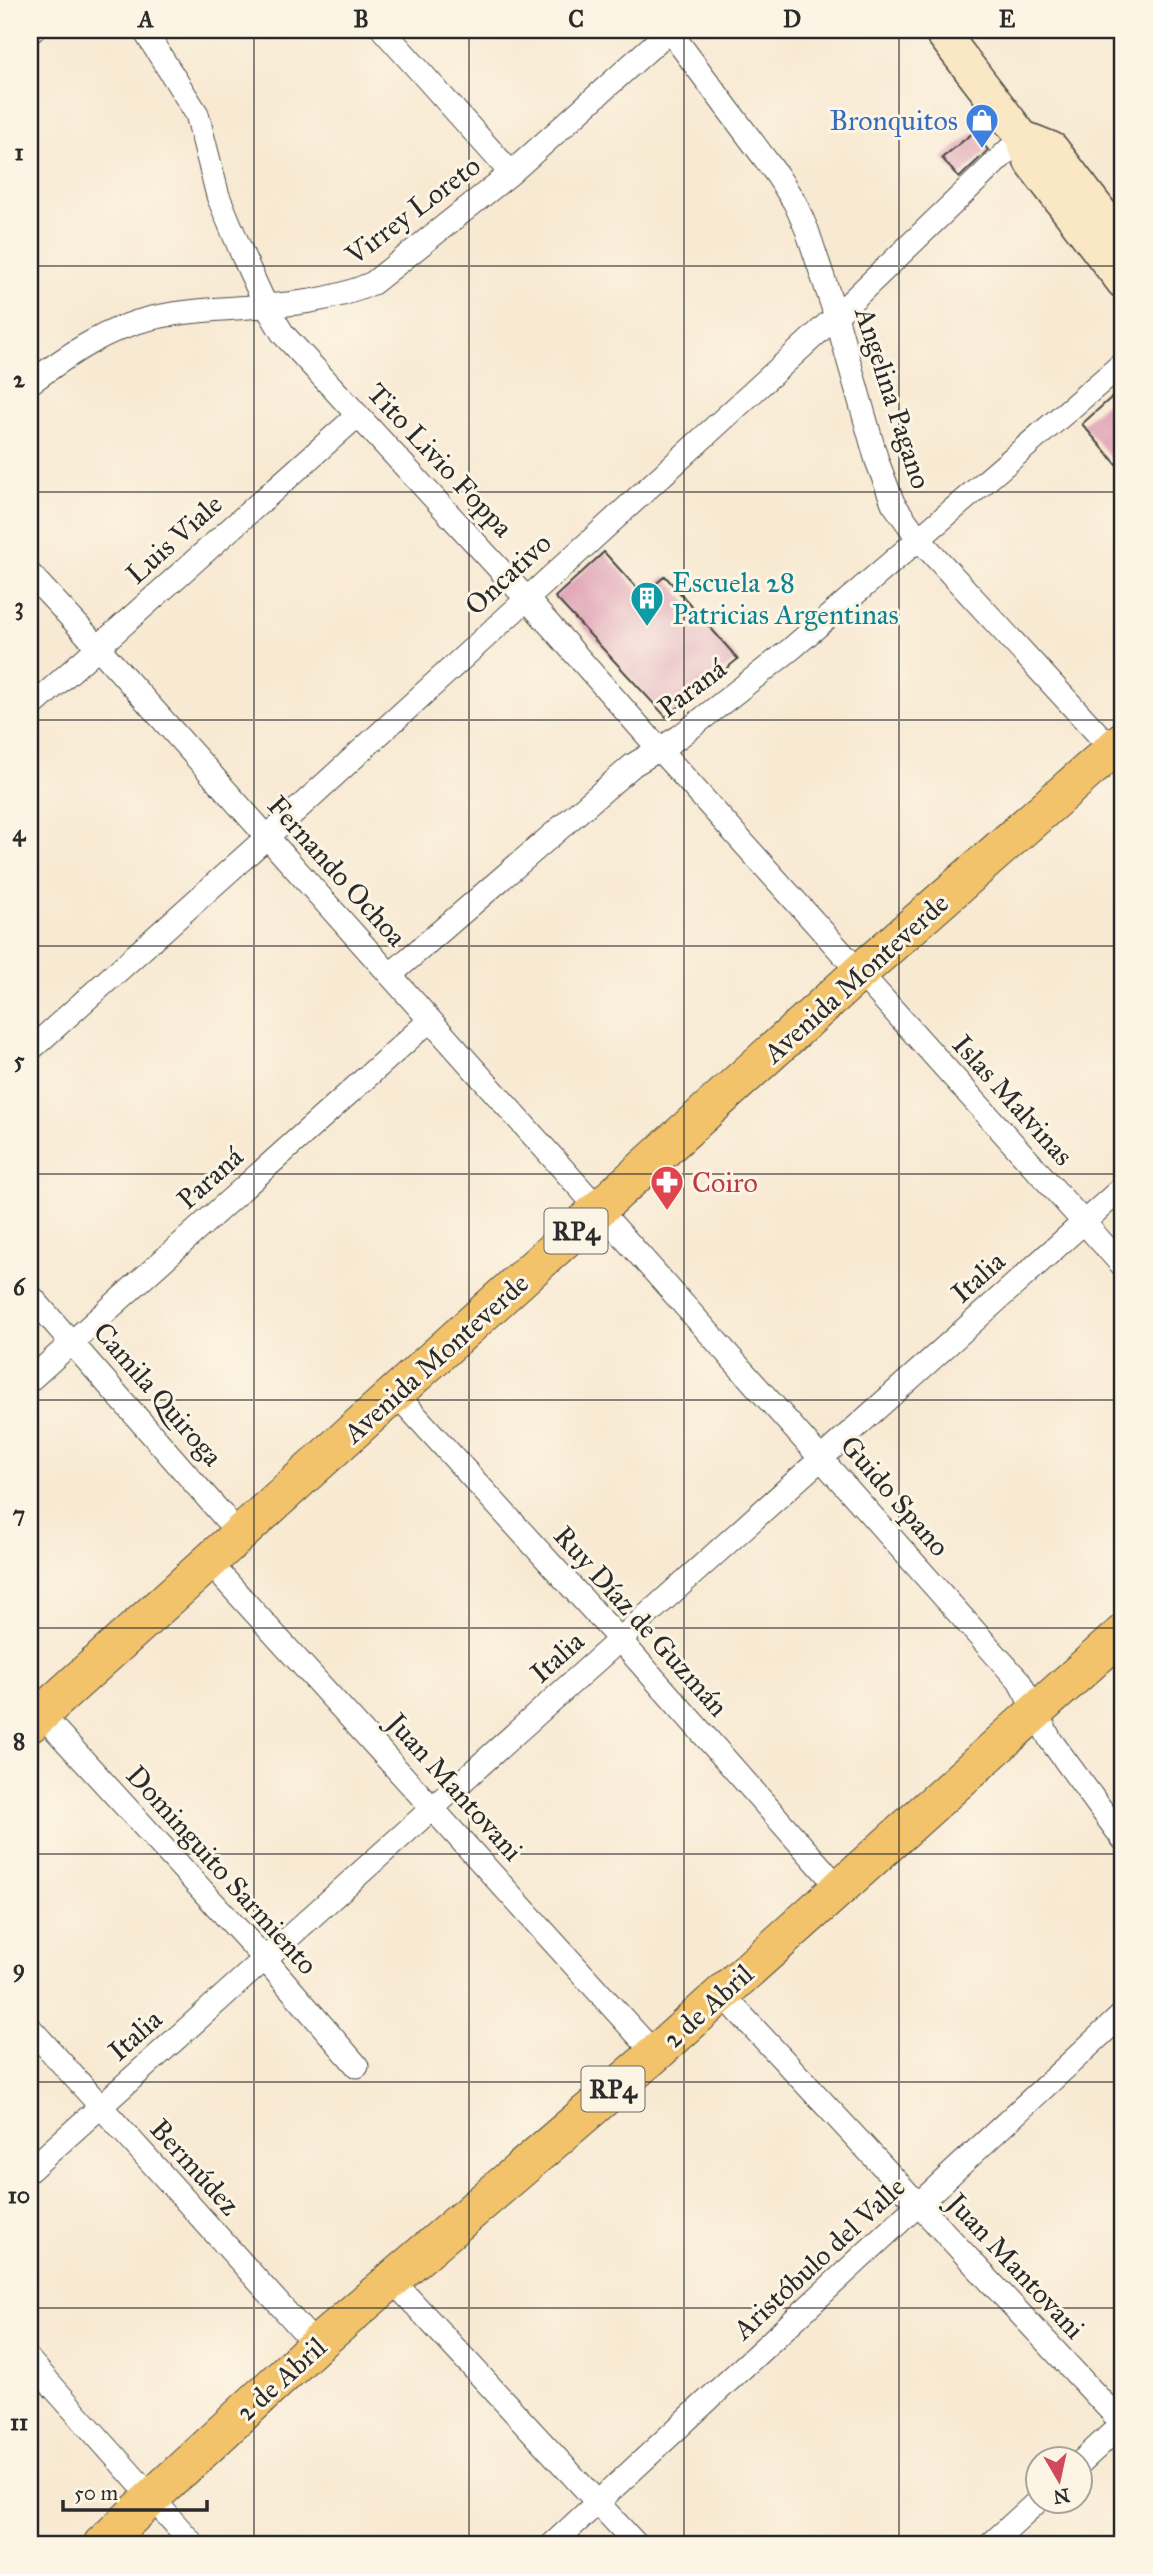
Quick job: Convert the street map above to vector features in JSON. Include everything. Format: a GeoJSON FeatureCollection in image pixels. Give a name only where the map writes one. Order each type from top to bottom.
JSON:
{"type":"FeatureCollection","features":[{"type":"Feature","properties":{"kind":"main road"},"geometry":{"type":"LineString","coordinates":[[940,30],[1022,137],[1031,162],[1123,282]]}},
{"type":"Feature","properties":{"kind":"main road"},"geometry":{"type":"LineString","coordinates":[[1022,137],[1052,149],[1123,242]]}},
{"type":"Feature","properties":{"kind":"main road","name":"Avenida Monteverde"},"geometry":{"type":"LineString","coordinates":[[36,1719],[859,973],[1120,751]]}},
{"type":"Feature","properties":{"kind":"main road","name":"2 de Abril"},"geometry":{"type":"LineString","coordinates":[[102,2544],[316,2345],[655,2054],[1123,1633]]}},
{"type":"Feature","properties":{"kind":"street","name":"Tito Livio Foppa"},"geometry":{"type":"LineString","coordinates":[[144,30],[197,114],[218,195],[265,304],[283,334],[526,598],[859,973]]}},
{"type":"Feature","properties":{"kind":"street"},"geometry":{"type":"LineString","coordinates":[[383,30],[510,173]]}},
{"type":"Feature","properties":{"kind":"street","name":"Virrey Loreto"},"geometry":{"type":"LineString","coordinates":[[30,383],[58,362],[113,330],[149,318],[186,312],[321,300],[349,294],[373,283],[510,173],[669,30]]}},
{"type":"Feature","properties":{"kind":"street","name":"Angelina Pagano"},"geometry":{"type":"LineString","coordinates":[[669,30],[795,203],[836,316],[877,461],[893,503],[918,538],[1120,751]]}},
{"type":"Feature","properties":{"kind":"street","name":"Oncativo"},"geometry":{"type":"LineString","coordinates":[[30,1050],[836,316],[1022,137]]}},
{"type":"Feature","properties":{"kind":"street","name":"Paraná"},"geometry":{"type":"LineString","coordinates":[[390,975],[633,765],[679,737],[791,649],[1123,363]]}},
{"type":"Feature","properties":{"kind":"street","name":"Luis Viale"},"geometry":{"type":"LineString","coordinates":[[30,708],[358,415]]}},
{"type":"Feature","properties":{"kind":"street","name":"Fernando Ochoa"},"geometry":{"type":"LineString","coordinates":[[30,574],[600,1209]]}},
{"type":"Feature","properties":{"kind":"street","name":"Islas Malvinas"},"geometry":{"type":"LineString","coordinates":[[859,973],[1123,1266]]}},
{"type":"Feature","properties":{"kind":"street","name":"Paraná"},"geometry":{"type":"LineString","coordinates":[[30,1380],[429,1021]]}},
{"type":"Feature","properties":{"kind":"street","name":"Italia"},"geometry":{"type":"LineString","coordinates":[[30,2170],[1123,1187]]}},
{"type":"Feature","properties":{"kind":"street","name":"Guido Spano"},"geometry":{"type":"LineString","coordinates":[[600,1209],[1018,1681],[1051,1741],[1123,1839]]}},
{"type":"Feature","properties":{"kind":"street","name":"Camila Quiroga"},"geometry":{"type":"LineString","coordinates":[[30,1295],[239,1534]]}},
{"type":"Feature","properties":{"kind":"street","name":"Ruy Díaz de Guzmán"},"geometry":{"type":"LineString","coordinates":[[396,1394],[620,1640],[840,1889]]}},
{"type":"Feature","properties":{"kind":"street","name":"Juan Mantovani"},"geometry":{"type":"LineString","coordinates":[[209,1562],[435,1808],[655,2054]]}},
{"type":"Feature","properties":{"kind":"street","name":"Dominguito Sarmiento"},"geometry":{"type":"LineString","coordinates":[[36,1719],[264,1958],[357,2066]]}},
{"type":"Feature","properties":{"kind":"street","name":"Juan Mantovani"},"geometry":{"type":"LineString","coordinates":[[722,1994],[1123,2423]]}},
{"type":"Feature","properties":{"kind":"street","name":"Aristóbulo del Valle"},"geometry":{"type":"LineString","coordinates":[[553,2544],[1123,2014]]}},
{"type":"Feature","properties":{"kind":"street","name":"Bermúdez"},"geometry":{"type":"LineString","coordinates":[[30,2028],[316,2345]]}},
{"type":"Feature","properties":{"kind":"street"},"geometry":{"type":"LineString","coordinates":[[392,2280],[636,2544]]}},
{"type":"Feature","properties":{"kind":"street"},"geometry":{"type":"LineString","coordinates":[[30,2361],[192,2544]]}},
{"type":"Feature","properties":{"kind":"street"},"geometry":{"type":"LineString","coordinates":[[1094,2450],[1123,2423]]}},
{"type":"Feature","properties":{"kind":"street"},"geometry":{"type":"LineString","coordinates":[[991,2544],[1024,2514]]}},
{"type":"Feature","properties":{"kind":"building"},"geometry":{"type":"Polygon","coordinates":[[[974,132],[988,150],[959,178],[942,158],[974,132]]]}},
{"type":"Feature","properties":{"kind":"building"},"geometry":{"type":"Polygon","coordinates":[[[1123,387],[1123,472],[1082,424],[1123,387]]]}},
{"type":"Feature","properties":{"kind":"building","name":"Escuela 28 Patricias Argentinas"},"geometry":{"type":"Polygon","coordinates":[[[604,552],[643,595],[665,576],[738,659],[666,717],[555,597],[604,552]]]}},
{"type":"Feature","properties":{"kind":"place","name":"Bronquitos"},"geometry":{"type":"Point","coordinates":[982,150]}},
{"type":"Feature","properties":{"kind":"place","name":"Escuela 28 Patricias Argentinas"},"geometry":{"type":"Point","coordinates":[647,628]}},
{"type":"Feature","properties":{"kind":"place","name":"Coiro"},"geometry":{"type":"Point","coordinates":[667,1212]}}]}
